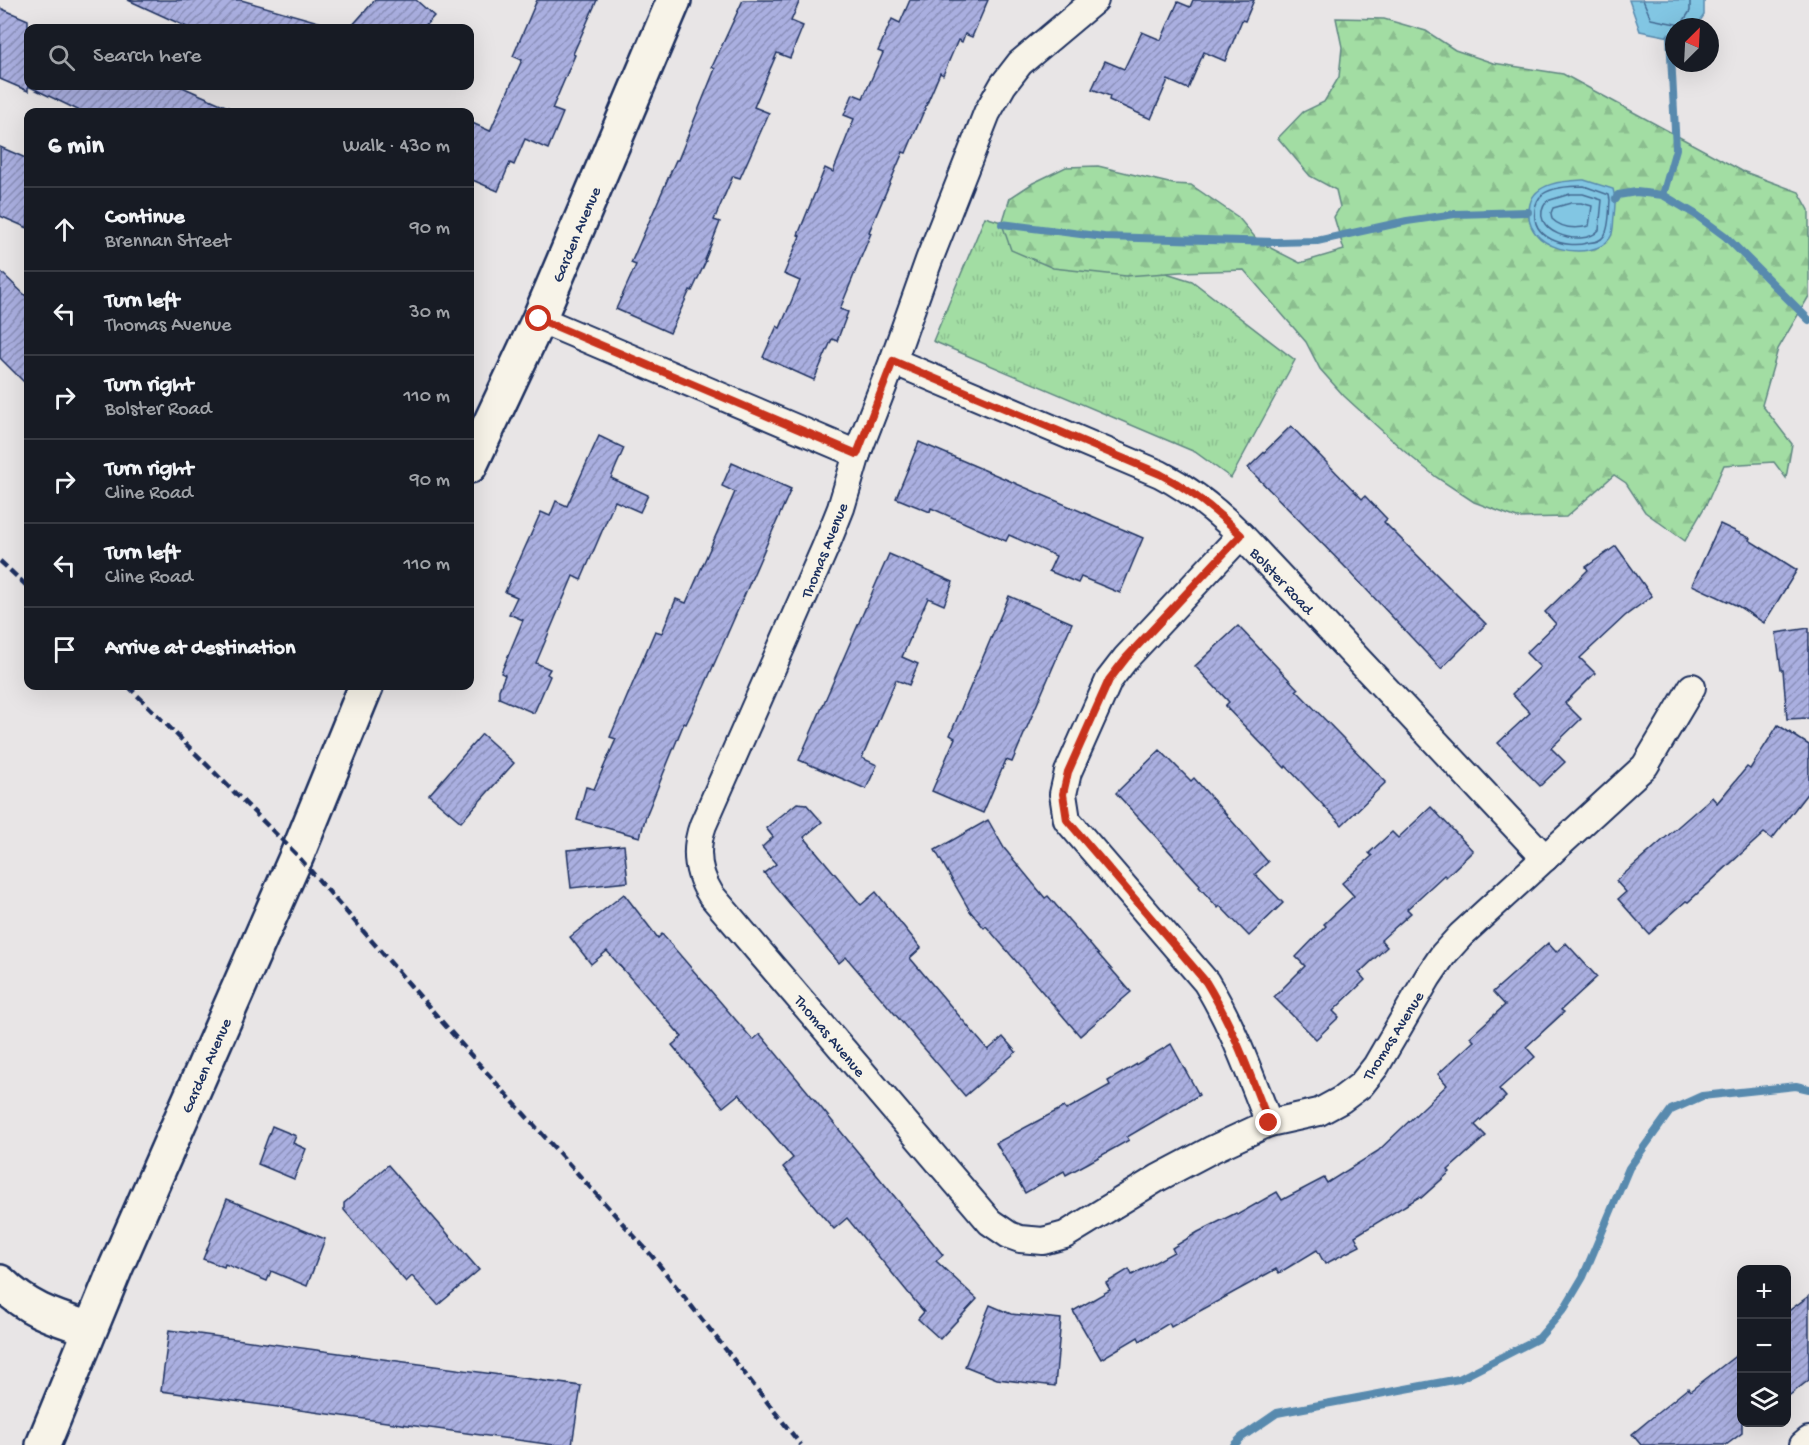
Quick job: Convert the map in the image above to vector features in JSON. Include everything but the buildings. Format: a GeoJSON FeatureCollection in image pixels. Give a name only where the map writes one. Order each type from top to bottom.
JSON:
{"type":"FeatureCollection","features":[{"type":"Feature","properties":{"kind":"street","name":"Garden Avenue"},"geometry":{"type":"LineString","coordinates":[[474,457],[539,319],[674,0]]}},
{"type":"Feature","properties":{"kind":"street","name":"Thomas Avenue"},"geometry":{"type":"LineString","coordinates":[[1095,0],[1020,63],[1003,85],[987,113],[929,260],[857,454],[841,508],[699,835],[698,856],[706,886],[990,1222],[1009,1235],[1020,1239],[1043,1241],[1065,1235],[1158,1178],[1213,1149],[1269,1123],[1319,1112],[1341,1100],[1361,1085],[1376,1066],[1443,955],[1461,935],[1645,766],[1692,687]]}},
{"type":"Feature","properties":{"kind":"street"},"geometry":{"type":"LineString","coordinates":[[539,319],[857,454]]}},
{"type":"Feature","properties":{"kind":"street","name":"Bolster Road"},"geometry":{"type":"LineString","coordinates":[[893,361],[1160,474],[1196,495],[1219,513],[1241,535],[1545,858]]}},
{"type":"Feature","properties":{"kind":"street"},"geometry":{"type":"LineString","coordinates":[[1241,535],[1126,658],[1109,680],[1068,772],[1063,794],[1067,820],[1206,982],[1221,1006],[1234,1035],[1269,1123]]}},
{"type":"Feature","properties":{"kind":"street","name":"Garden Avenue"},"geometry":{"type":"LineString","coordinates":[[43,1445],[90,1329],[297,855],[364,690]]}},
{"type":"Feature","properties":{"kind":"street"},"geometry":{"type":"LineString","coordinates":[[0,1282],[14,1296],[43,1313],[90,1329]]}},
{"type":"Feature","properties":{"kind":"street"},"geometry":{"type":"LineString","coordinates":[[1803,1445],[1809,1440]]}},
{"type":"Feature","properties":{"kind":"green space"},"geometry":{"type":"Polygon","coordinates":[[[1336,18],[1384,19],[1426,31],[1455,50],[1493,63],[1563,74],[1742,171],[1799,192],[1809,210],[1809,296],[1778,349],[1762,405],[1792,444],[1786,478],[1774,462],[1724,465],[1707,503],[1685,541],[1645,512],[1626,483],[1614,475],[1566,517],[1517,518],[1474,502],[1436,477],[1404,451],[1344,396],[1320,369],[1306,342],[1244,270],[1126,276],[1053,268],[1011,250],[1002,224],[1010,198],[1033,183],[1066,167],[1098,166],[1173,184],[1191,185],[1238,217],[1259,242],[1300,263],[1344,250],[1334,217],[1340,207],[1336,190],[1310,176],[1278,138],[1303,112],[1324,102],[1339,77],[1342,47],[1336,18]]]}},
{"type":"Feature","properties":{"kind":"green space"},"geometry":{"type":"Polygon","coordinates":[[[985,217],[1192,281],[1295,360],[1231,478],[1195,452],[933,341],[985,217]]]}},
{"type":"Feature","properties":{"kind":"water"},"geometry":{"type":"Polygon","coordinates":[[[1629,0],[1704,0],[1702,18],[1665,18],[1665,36],[1640,31],[1629,0]]]}},
{"type":"Feature","properties":{"kind":"water"},"geometry":{"type":"Polygon","coordinates":[[[1584,180],[1613,189],[1615,206],[1613,231],[1610,238],[1601,246],[1574,251],[1546,242],[1535,233],[1529,220],[1533,197],[1538,191],[1552,184],[1584,180]]]}},
{"type":"Feature","properties":{"kind":"waterway"},"geometry":{"type":"LineString","coordinates":[[1663,195],[1676,149],[1672,72]]}},
{"type":"Feature","properties":{"kind":"waterway"},"geometry":{"type":"LineString","coordinates":[[1616,199],[1618,195],[1636,192],[1663,195],[1695,214],[1725,236],[1809,320]]}},
{"type":"Feature","properties":{"kind":"waterway"},"geometry":{"type":"LineString","coordinates":[[1002,224],[1104,237],[1276,242],[1317,241],[1407,221],[1455,214],[1528,212]]}},
{"type":"Feature","properties":{"kind":"waterway"},"geometry":{"type":"LineString","coordinates":[[1234,1445],[1277,1413],[1459,1379],[1539,1338],[1564,1309],[1583,1277],[1629,1168],[1671,1110],[1702,1096],[1796,1086],[1809,1089]]}},
{"type":"Feature","properties":{"kind":"railway"},"geometry":{"type":"LineString","coordinates":[[0,561],[24,583]]}},
{"type":"Feature","properties":{"kind":"railway"},"geometry":{"type":"LineString","coordinates":[[132,690],[297,855],[470,1054],[652,1256],[801,1445]]}},
{"type":"Feature","properties":{"kind":"route"},"geometry":{"type":"LineString","coordinates":[[539,319],[857,454],[893,361],[1160,474],[1196,495],[1219,513],[1241,535],[1126,658],[1109,680],[1068,772],[1063,794],[1067,820],[1206,982],[1221,1006],[1234,1035],[1269,1123]]}}]}
